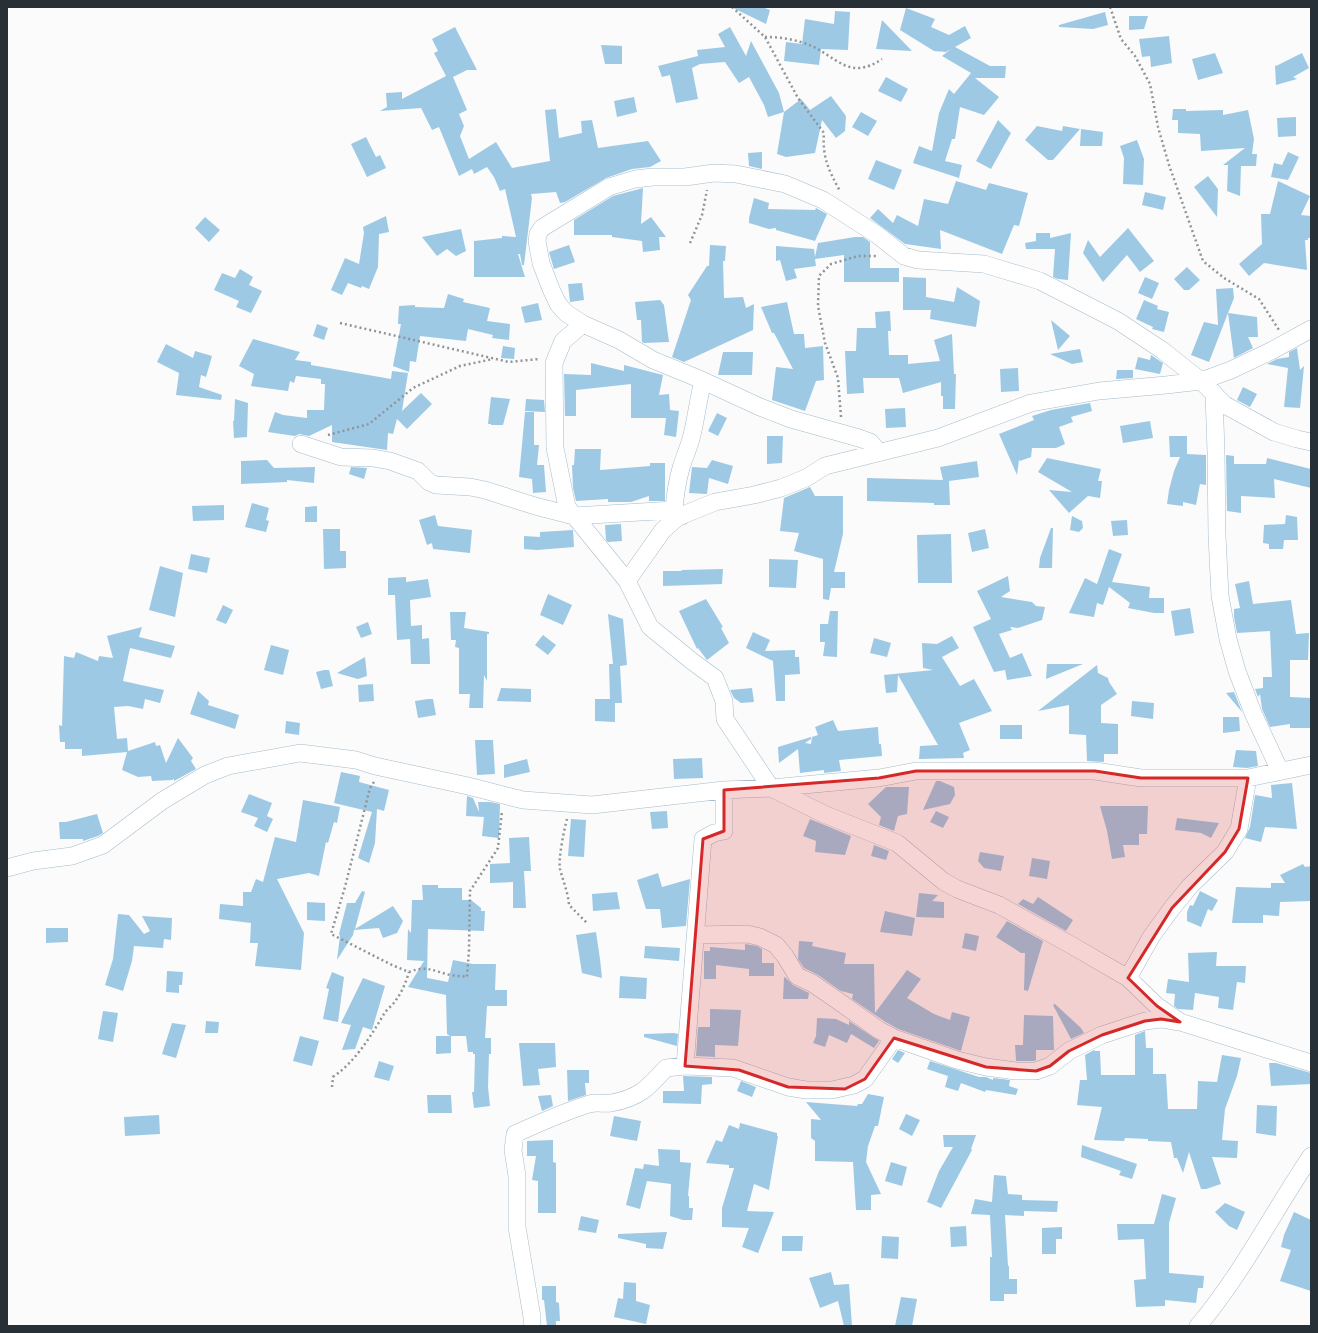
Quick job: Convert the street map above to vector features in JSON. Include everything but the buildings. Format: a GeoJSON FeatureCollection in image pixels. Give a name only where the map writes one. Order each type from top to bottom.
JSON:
{"type":"FeatureCollection","features":[{"type":"Feature","properties":{"kind":"street"},"geometry":{"type":"LineString","coordinates":[[879,452],[870,442],[791,419],[760,407],[653,360],[619,340],[583,324],[566,313],[558,304],[541,263],[537,241],[538,234],[542,228],[609,188],[624,182],[653,177],[685,176],[707,173],[736,174],[785,184],[823,200],[876,234],[904,256],[918,260],[936,262],[984,264],[1040,281],[1118,321],[1162,350],[1201,381],[1225,405],[1274,432],[1311,442]]}},
{"type":"Feature","properties":{"kind":"street"},"geometry":{"type":"LineString","coordinates":[[583,324],[563,342],[554,363],[556,448],[567,507],[627,580],[650,627],[715,678],[724,701],[725,719],[771,788],[826,815],[897,843],[943,881],[957,889],[999,905],[1128,978],[1157,1006],[1180,1022]]}},
{"type":"Feature","properties":{"kind":"street"},"geometry":{"type":"LineString","coordinates":[[301,444],[341,457],[373,458],[390,461],[418,472],[429,482],[436,485],[470,487],[485,490],[535,506],[574,516],[678,513],[715,502],[754,496],[781,488],[806,478],[825,466],[938,438],[1032,403],[1099,391],[1201,381],[1231,370],[1311,329]]}},
{"type":"Feature","properties":{"kind":"street"},"geometry":{"type":"LineString","coordinates":[[627,580],[663,530],[678,517],[681,466],[688,451],[703,381]]}},
{"type":"Feature","properties":{"kind":"street"},"geometry":{"type":"LineString","coordinates":[[1214,393],[1217,536],[1220,596],[1228,639],[1237,671],[1253,713],[1280,771]]}},
{"type":"Feature","properties":{"kind":"street"},"geometry":{"type":"LineString","coordinates":[[7,868],[44,859],[57,859],[72,856],[103,845],[162,802],[205,775],[228,766],[300,753],[356,760],[375,766],[468,786],[522,800],[592,805],[724,790],[771,788],[879,778],[916,771],[1095,771],[1141,778],[1248,778],[1311,766]]}},
{"type":"Feature","properties":{"kind":"street"},"geometry":{"type":"LineString","coordinates":[[1128,978],[1152,937],[1172,908],[1190,886],[1225,852],[1239,829],[1248,778]]}},
{"type":"Feature","properties":{"kind":"street"},"geometry":{"type":"LineString","coordinates":[[685,1066],[703,839],[714,833],[724,831],[724,790]]}},
{"type":"Feature","properties":{"kind":"street"},"geometry":{"type":"LineString","coordinates":[[695,935],[747,934],[760,937],[776,945],[785,956],[797,976],[812,983],[879,1030],[894,1038],[957,1060],[986,1067],[1016,1071],[1036,1071],[1050,1066],[1069,1052],[1102,1035],[1151,1020],[1161,1019],[1180,1022],[1311,1063]]}},
{"type":"Feature","properties":{"kind":"street"},"geometry":{"type":"LineString","coordinates":[[532,1326],[532,1317],[517,1227],[517,1176],[513,1150],[515,1134],[556,1116],[591,1104],[609,1103],[630,1098],[650,1086],[666,1068],[685,1066],[733,1068],[788,1087],[806,1090],[832,1090],[854,1086],[865,1079],[894,1038]]}},
{"type":"Feature","properties":{"kind":"street"},"geometry":{"type":"LineString","coordinates":[[1198,1326],[1209,1313],[1254,1248],[1287,1192],[1311,1156]]}},
{"type":"Feature","properties":{"kind":"path"},"geometry":{"type":"LineString","coordinates":[[732,7],[765,37],[798,98],[824,133],[822,148],[829,172],[840,191]]}},
{"type":"Feature","properties":{"kind":"path"},"geometry":{"type":"LineString","coordinates":[[1110,7],[1121,39],[1135,56],[1150,84],[1158,127],[1167,157],[1203,260],[1224,278],[1259,299],[1287,342]]}},
{"type":"Feature","properties":{"kind":"path"},"geometry":{"type":"LineString","coordinates":[[765,37],[779,37],[808,44],[851,68],[872,65],[882,59]]}},
{"type":"Feature","properties":{"kind":"path"},"geometry":{"type":"LineString","coordinates":[[690,243],[702,215],[708,185],[707,173]]}},
{"type":"Feature","properties":{"kind":"path"},"geometry":{"type":"LineString","coordinates":[[841,433],[838,378],[825,343],[818,306],[819,276],[832,264],[858,256],[904,256]]}},
{"type":"Feature","properties":{"kind":"path"},"geometry":{"type":"LineString","coordinates":[[340,323],[509,362],[545,358]]}},
{"type":"Feature","properties":{"kind":"path"},"geometry":{"type":"LineString","coordinates":[[327,435],[369,424],[413,388],[460,366],[495,359]]}},
{"type":"Feature","properties":{"kind":"path"},"geometry":{"type":"LineString","coordinates":[[394,770],[378,777],[370,788],[345,887],[331,934],[385,962],[409,972],[419,968],[433,969],[451,975],[467,977],[470,891],[498,848],[504,795]]}},
{"type":"Feature","properties":{"kind":"path"},"geometry":{"type":"LineString","coordinates":[[571,804],[564,832],[560,867],[568,894],[569,905],[588,924]]}},
{"type":"Feature","properties":{"kind":"path"},"geometry":{"type":"LineString","coordinates":[[332,1087],[333,1077],[345,1069],[367,1042],[385,1012],[396,1001],[404,987],[409,972]]}},
{"type":"Feature","properties":{"kind":"highlighted area"},"geometry":{"type":"Polygon","coordinates":[[[916,771],[1095,771],[1141,778],[1248,778],[1239,829],[1225,852],[1172,908],[1128,978],[1157,1006],[1180,1022],[1161,1019],[1145,1021],[1102,1035],[1069,1051],[1050,1066],[1036,1071],[986,1067],[894,1038],[865,1079],[845,1089],[788,1087],[739,1070],[685,1066],[703,839],[724,831],[724,790],[879,778],[916,771]]]}}]}
